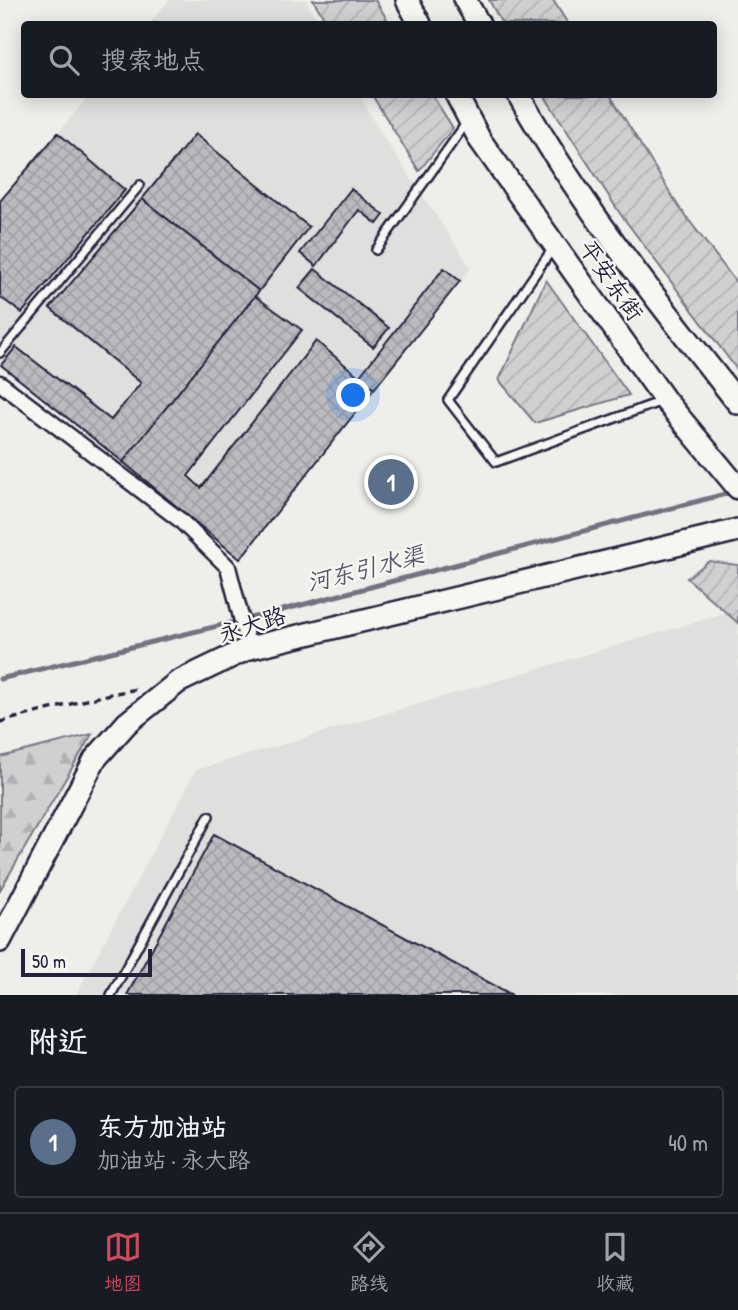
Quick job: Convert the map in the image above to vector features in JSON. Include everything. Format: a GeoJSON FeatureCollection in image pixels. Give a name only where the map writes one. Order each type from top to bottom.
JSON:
{"type":"FeatureCollection","features":[{"type":"Feature","properties":{"kind":"main road"},"geometry":{"type":"LineString","coordinates":[[407,0],[418,21]]}},
{"type":"Feature","properties":{"kind":"main road"},"geometry":{"type":"LineString","coordinates":[[465,0],[477,21]]}},
{"type":"Feature","properties":{"kind":"main road","name":"平安东街"},"geometry":{"type":"LineString","coordinates":[[458,98],[480,140],[665,400],[738,488]]}},
{"type":"Feature","properties":{"kind":"main road","name":"平安东街"},"geometry":{"type":"LineString","coordinates":[[521,98],[585,201],[639,276],[738,403]]}},
{"type":"Feature","properties":{"kind":"main road","name":"永大路"},"geometry":{"type":"LineString","coordinates":[[0,942],[95,759],[127,723],[178,682],[246,638],[738,530]]}},
{"type":"Feature","properties":{"kind":"street"},"geometry":{"type":"LineString","coordinates":[[0,383],[180,520],[228,567],[246,638]]}},
{"type":"Feature","properties":{"kind":"lane"},"geometry":{"type":"LineString","coordinates":[[376,250],[469,119]]}},
{"type":"Feature","properties":{"kind":"lane"},"geometry":{"type":"LineString","coordinates":[[0,353],[140,185]]}},
{"type":"Feature","properties":{"kind":"lane"},"geometry":{"type":"LineString","coordinates":[[555,245],[448,400],[496,462],[665,400]]}},
{"type":"Feature","properties":{"kind":"lane"},"geometry":{"type":"LineString","coordinates":[[111,995],[209,816]]}},
{"type":"Feature","properties":{"kind":"path"},"geometry":{"type":"LineString","coordinates":[[0,722],[106,695],[142,689]]}},
{"type":"Feature","properties":{"kind":"shaded area"},"geometry":{"type":"Polygon","coordinates":[[[169,0],[306,0],[317,21],[152,21],[169,0]]]}},
{"type":"Feature","properties":{"kind":"shaded area"},"geometry":{"type":"Polygon","coordinates":[[[87,98],[361,98],[382,135],[471,268],[240,559],[0,364],[0,201],[87,98]]]}},
{"type":"Feature","properties":{"kind":"shaded area"},"geometry":{"type":"Polygon","coordinates":[[[726,613],[738,623],[738,995],[76,995],[196,770],[726,613]]]}},
{"type":"Feature","properties":{"kind":"green space"},"geometry":{"type":"Polygon","coordinates":[[[313,0],[375,0],[388,21],[326,21],[313,0]]]}},
{"type":"Feature","properties":{"kind":"green space"},"geometry":{"type":"Polygon","coordinates":[[[489,0],[553,0],[566,21],[500,21],[489,0]]]}},
{"type":"Feature","properties":{"kind":"green space"},"geometry":{"type":"Polygon","coordinates":[[[374,98],[434,98],[453,128],[419,171],[374,98]]]}},
{"type":"Feature","properties":{"kind":"green space"},"geometry":{"type":"Polygon","coordinates":[[[546,98],[612,98],[679,207],[738,285],[738,371],[619,212],[546,98]]]}},
{"type":"Feature","properties":{"kind":"green space"},"geometry":{"type":"Polygon","coordinates":[[[546,280],[629,395],[535,423],[499,380],[546,280]]]}},
{"type":"Feature","properties":{"kind":"green space"},"geometry":{"type":"Polygon","coordinates":[[[709,561],[738,565],[738,623],[687,578],[709,561]]]}},
{"type":"Feature","properties":{"kind":"green space"},"geometry":{"type":"Polygon","coordinates":[[[92,734],[0,890],[0,757],[92,734]]]}},
{"type":"Feature","properties":{"kind":"building"},"geometry":{"type":"Polygon","coordinates":[[[58,133],[125,190],[22,313],[0,297],[0,201],[58,133]]]}},
{"type":"Feature","properties":{"kind":"building"},"geometry":{"type":"Polygon","coordinates":[[[195,134],[309,227],[259,291],[142,199],[195,134]]]}},
{"type":"Feature","properties":{"kind":"building"},"geometry":{"type":"Polygon","coordinates":[[[351,189],[384,215],[377,224],[359,210],[316,266],[300,253],[351,189]]]}},
{"type":"Feature","properties":{"kind":"building"},"geometry":{"type":"Polygon","coordinates":[[[142,199],[259,291],[123,462],[1,365],[16,347],[111,420],[141,383],[50,308],[142,199]]]}},
{"type":"Feature","properties":{"kind":"building"},"geometry":{"type":"Polygon","coordinates":[[[444,268],[460,281],[374,389],[359,377],[444,268]]]}},
{"type":"Feature","properties":{"kind":"building"},"geometry":{"type":"Polygon","coordinates":[[[315,269],[389,328],[373,347],[299,288],[315,269]]]}},
{"type":"Feature","properties":{"kind":"building"},"geometry":{"type":"Polygon","coordinates":[[[255,296],[302,330],[188,476],[201,488],[316,341],[374,389],[240,559],[123,462],[255,296]]]}},
{"type":"Feature","properties":{"kind":"building"},"geometry":{"type":"Polygon","coordinates":[[[214,834],[512,995],[127,995],[214,834]]]}},
{"type":"Feature","properties":{"kind":"waterway","name":"河东引水渠"},"geometry":{"type":"LineString","coordinates":[[0,679],[271,613],[733,492]]}},
{"type":"Feature","properties":{"kind":"place","name":"东方加油站"},"geometry":{"type":"Point","coordinates":[391,482]}}]}
